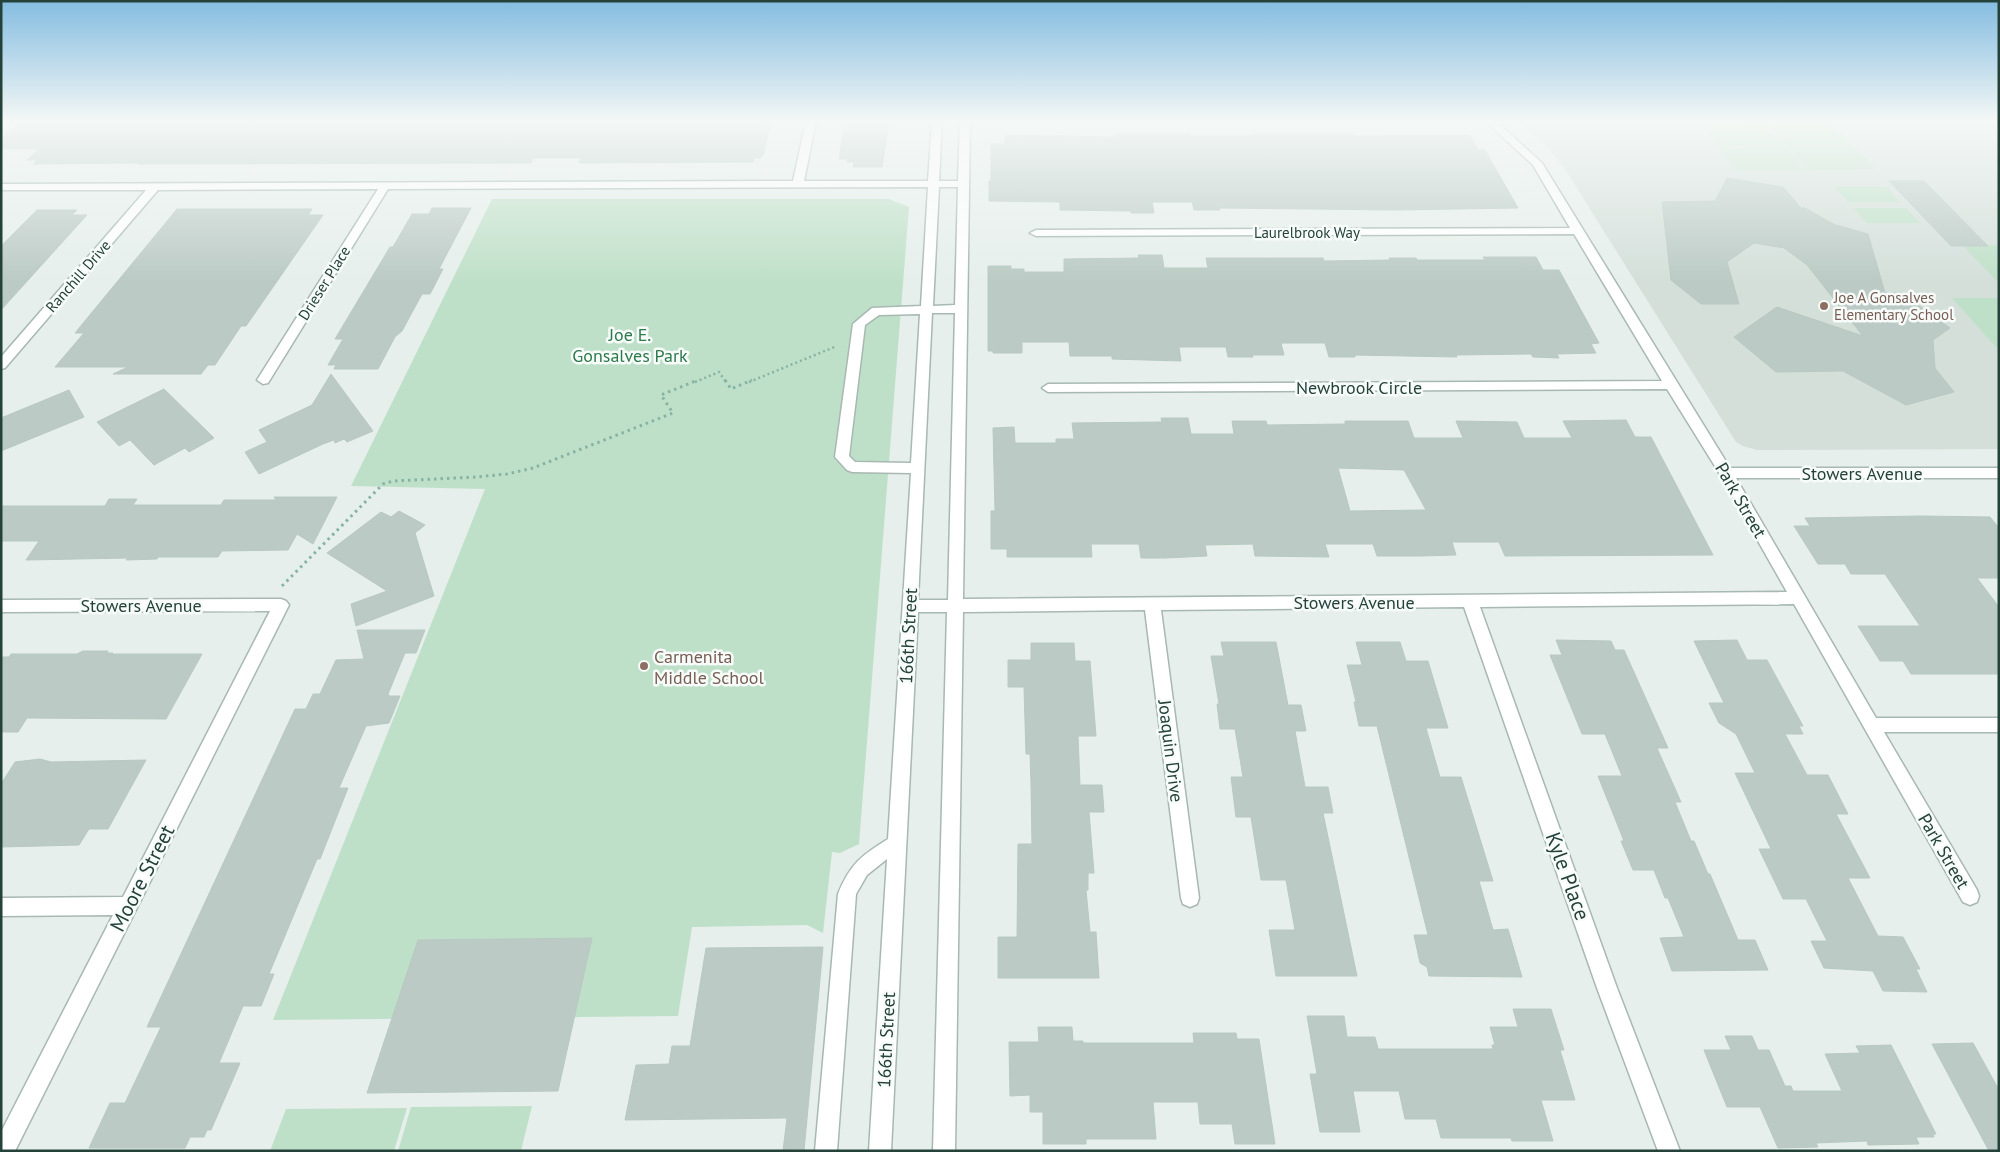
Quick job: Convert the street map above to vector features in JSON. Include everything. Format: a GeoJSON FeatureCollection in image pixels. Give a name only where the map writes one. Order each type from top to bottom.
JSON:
{"type":"FeatureCollection","features":[{"type":"Feature","properties":{"kind":"street"},"geometry":{"type":"LineString","coordinates":[[798,184],[800,175]]}},
{"type":"Feature","properties":{"kind":"street","name":"166th Street"},"geometry":{"type":"LineString","coordinates":[[880,1151],[934,175]]}},
{"type":"Feature","properties":{"kind":"street"},"geometry":{"type":"LineString","coordinates":[[944,1151],[964,175]]}},
{"type":"Feature","properties":{"kind":"street","name":"Park Street"},"geometry":{"type":"LineString","coordinates":[[1544,175],[1726,473],[1970,896]]}},
{"type":"Feature","properties":{"kind":"street"},"geometry":{"type":"LineString","coordinates":[[1,187],[964,184]]}},
{"type":"Feature","properties":{"kind":"street","name":"Ranchill Drive"},"geometry":{"type":"LineString","coordinates":[[1,365],[155,186]]}},
{"type":"Feature","properties":{"kind":"street","name":"Drieser Place"},"geometry":{"type":"LineString","coordinates":[[263,380],[385,186]]}},
{"type":"Feature","properties":{"kind":"street","name":"Laurelbrook Way"},"geometry":{"type":"LineString","coordinates":[[1036,233],[1578,231]]}},
{"type":"Feature","properties":{"kind":"street"},"geometry":{"type":"LineString","coordinates":[[918,468],[852,467],[842,457],[859,324],[876,311],[961,309]]}},
{"type":"Feature","properties":{"kind":"street","name":"Newbrook Circle"},"geometry":{"type":"LineString","coordinates":[[1048,388],[1671,385]]}},
{"type":"Feature","properties":{"kind":"street","name":"Stowers Avenue"},"geometry":{"type":"LineString","coordinates":[[1726,473],[1999,473]]}},
{"type":"Feature","properties":{"kind":"street","name":"Stowers Avenue"},"geometry":{"type":"LineString","coordinates":[[910,606],[1798,598]]}},
{"type":"Feature","properties":{"kind":"street","name":"Kyle Place"},"geometry":{"type":"LineString","coordinates":[[1470,601],[1607,988],[1669,1151]]}},
{"type":"Feature","properties":{"kind":"street","name":"Joaquin Drive"},"geometry":{"type":"LineString","coordinates":[[1152,604],[1190,898]]}},
{"type":"Feature","properties":{"kind":"street","name":"Stowers Avenue"},"geometry":{"type":"LineString","coordinates":[[1,606],[273,605]]}},
{"type":"Feature","properties":{"kind":"street","name":"Moore Street"},"geometry":{"type":"LineString","coordinates":[[3,1151],[128,906],[273,605]]}},
{"type":"Feature","properties":{"kind":"street"},"geometry":{"type":"LineString","coordinates":[[1872,725],[1999,725]]}},
{"type":"Feature","properties":{"kind":"street"},"geometry":{"type":"LineString","coordinates":[[826,1151],[847,894],[854,876],[866,863],[897,843]]}},
{"type":"Feature","properties":{"kind":"street"},"geometry":{"type":"LineString","coordinates":[[1,907],[128,906]]}},
{"type":"Feature","properties":{"kind":"path"},"geometry":{"type":"LineString","coordinates":[[273,605],[384,484],[393,481],[507,474],[533,468],[673,413],[661,395],[719,372],[731,388],[839,345],[856,344]]}},
{"type":"Feature","properties":{"kind":"shaded area","name":"Joe A Gonsalves Elementary School"},"geometry":{"type":"Polygon","coordinates":[[[1568,175],[1999,175],[1999,449],[1757,450],[1736,442],[1568,175]]]}},
{"type":"Feature","properties":{"kind":"green space"},"geometry":{"type":"Polygon","coordinates":[[[1835,187],[1887,187],[1900,202],[1848,202],[1835,187]]]}},
{"type":"Feature","properties":{"kind":"green space","name":"Carmenita Middle School"},"geometry":{"type":"Polygon","coordinates":[[[492,199],[889,199],[909,207],[859,844],[840,853],[832,852],[823,933],[807,925],[692,927],[678,1016],[273,1020],[485,489],[351,486],[492,199]]]}},
{"type":"Feature","properties":{"kind":"green space"},"geometry":{"type":"Polygon","coordinates":[[[1853,208],[1906,208],[1920,223],[1867,223],[1853,208]]]}},
{"type":"Feature","properties":{"kind":"green space"},"geometry":{"type":"Polygon","coordinates":[[[1999,245],[1999,283],[1963,246],[1999,245]]]}},
{"type":"Feature","properties":{"kind":"green space"},"geometry":{"type":"Polygon","coordinates":[[[1952,298],[1999,298],[1999,347],[1996,347],[1952,298]]]}},
{"type":"Feature","properties":{"kind":"green space"},"geometry":{"type":"Polygon","coordinates":[[[532,1106],[521,1151],[398,1151],[411,1107],[532,1106]]]}},
{"type":"Feature","properties":{"kind":"green space"},"geometry":{"type":"Polygon","coordinates":[[[407,1108],[394,1151],[270,1151],[286,1109],[407,1108]]]}},
{"type":"Feature","properties":{"kind":"building"},"geometry":{"type":"Polygon","coordinates":[[[991,175],[1499,175],[1518,208],[1396,210],[1219,208],[1220,210],[1194,210],[1192,202],[1152,202],[1154,213],[1060,210],[1060,202],[989,201],[989,181],[991,181],[991,175]]]}},
{"type":"Feature","properties":{"kind":"building"},"geometry":{"type":"Polygon","coordinates":[[[1727,178],[1783,187],[1801,208],[1805,208],[1833,224],[1868,234],[1885,293],[1901,293],[1950,328],[1933,340],[1935,368],[1954,392],[1906,405],[1843,371],[1776,372],[1734,337],[1777,307],[1863,336],[1807,265],[1784,248],[1754,243],[1727,262],[1739,304],[1701,304],[1671,280],[1662,202],[1715,201],[1727,178]]]}},
{"type":"Feature","properties":{"kind":"building"},"geometry":{"type":"Polygon","coordinates":[[[1889,181],[1924,181],[1988,246],[1951,246],[1889,181]]]}},
{"type":"Feature","properties":{"kind":"building"},"geometry":{"type":"Polygon","coordinates":[[[432,208],[471,208],[439,269],[443,269],[430,294],[422,294],[402,331],[395,337],[378,369],[334,369],[336,365],[328,365],[343,339],[335,339],[390,247],[393,247],[412,214],[429,214],[432,208]]]}},
{"type":"Feature","properties":{"kind":"building"},"geometry":{"type":"Polygon","coordinates":[[[177,209],[312,209],[308,215],[323,215],[246,326],[241,326],[215,365],[208,365],[201,374],[113,374],[128,367],[55,367],[84,333],[75,333],[177,209]]]}},
{"type":"Feature","properties":{"kind":"building"},"geometry":{"type":"Polygon","coordinates":[[[37,210],[77,210],[72,215],[87,215],[1,310],[1,246],[37,210]]]}},
{"type":"Feature","properties":{"kind":"building"},"geometry":{"type":"Polygon","coordinates":[[[1138,255],[1162,255],[1164,268],[1208,268],[1206,258],[1323,258],[1324,261],[1390,260],[1389,258],[1485,260],[1483,257],[1536,257],[1543,270],[1559,270],[1599,343],[1591,344],[1596,353],[1557,354],[1559,358],[1533,357],[1531,354],[1456,355],[1457,357],[1355,355],[1355,357],[1329,357],[1325,343],[1281,343],[1284,355],[1252,355],[1253,357],[1228,357],[1226,347],[1179,347],[1181,361],[1112,359],[1112,356],[1070,356],[1069,342],[1022,342],[1022,353],[993,353],[993,351],[988,351],[988,266],[1011,266],[1011,269],[1024,269],[1024,272],[1064,272],[1064,259],[1139,258],[1138,255]]]}},
{"type":"Feature","properties":{"kind":"building"},"geometry":{"type":"Polygon","coordinates":[[[331,374],[373,431],[347,442],[344,439],[335,443],[334,440],[323,444],[259,474],[245,452],[267,442],[259,430],[312,405],[331,374]]]}},
{"type":"Feature","properties":{"kind":"building"},"geometry":{"type":"Polygon","coordinates":[[[164,389],[214,438],[189,452],[185,448],[154,465],[130,440],[119,446],[97,422],[164,389]]]}},
{"type":"Feature","properties":{"kind":"building"},"geometry":{"type":"Polygon","coordinates":[[[69,390],[84,417],[1,451],[1,418],[69,390]]]}},
{"type":"Feature","properties":{"kind":"building"},"geometry":{"type":"Polygon","coordinates":[[[1161,418],[1188,418],[1191,434],[1234,434],[1232,421],[1266,421],[1267,425],[1345,424],[1345,421],[1408,421],[1414,438],[1463,438],[1456,421],[1517,422],[1524,438],[1572,438],[1563,421],[1626,420],[1635,437],[1651,437],[1713,555],[1505,556],[1499,542],[1452,542],[1456,555],[1420,556],[1377,556],[1373,544],[1325,544],[1329,557],[1255,556],[1253,544],[1205,545],[1207,556],[1166,558],[1141,558],[1139,544],[1091,544],[1092,557],[1007,557],[1007,549],[991,549],[991,511],[995,511],[993,428],[1014,427],[1015,443],[1056,443],[1056,439],[1074,439],[1072,423],[1162,422],[1161,418]],[[1338,468],[1350,511],[1426,510],[1404,470],[1338,468]]]}},
{"type":"Feature","properties":{"kind":"building"},"geometry":{"type":"Polygon","coordinates":[[[274,497],[337,497],[313,544],[297,534],[288,550],[222,551],[218,557],[158,557],[157,559],[126,560],[128,558],[26,560],[39,541],[1,541],[1,506],[105,506],[109,499],[137,499],[133,505],[221,505],[224,500],[276,500],[274,497]]]}},
{"type":"Feature","properties":{"kind":"building"},"geometry":{"type":"Polygon","coordinates":[[[399,511],[425,525],[415,533],[434,596],[356,626],[351,604],[387,591],[327,553],[381,512],[391,517],[399,511]]]}},
{"type":"Feature","properties":{"kind":"building"},"geometry":{"type":"Polygon","coordinates":[[[1990,517],[1999,528],[1999,578],[1977,578],[1999,607],[1999,674],[1911,674],[1903,661],[1880,661],[1858,626],[1920,626],[1885,574],[1851,574],[1845,564],[1818,564],[1794,526],[1810,526],[1805,518],[1990,517]]]}},
{"type":"Feature","properties":{"kind":"building"},"geometry":{"type":"Polygon","coordinates":[[[357,630],[425,630],[416,653],[405,653],[388,694],[389,696],[400,696],[389,723],[366,726],[339,788],[348,788],[320,859],[317,859],[269,974],[274,974],[261,1006],[243,1006],[219,1063],[240,1063],[211,1130],[207,1130],[204,1137],[190,1137],[185,1148],[89,1148],[110,1103],[125,1103],[161,1027],[147,1027],[295,709],[306,709],[313,694],[320,694],[336,660],[364,659],[357,630]]]}},
{"type":"Feature","properties":{"kind":"building"},"geometry":{"type":"Polygon","coordinates":[[[1556,640],[1611,641],[1615,650],[1624,650],[1668,748],[1657,748],[1681,802],[1675,802],[1691,841],[1694,841],[1708,874],[1710,874],[1738,940],[1755,940],[1768,970],[1672,971],[1660,938],[1684,937],[1654,870],[1633,870],[1621,841],[1624,841],[1598,776],[1622,776],[1605,734],[1582,734],[1550,655],[1562,655],[1556,640]]]}},
{"type":"Feature","properties":{"kind":"building"},"geometry":{"type":"Polygon","coordinates":[[[1737,640],[1747,660],[1767,660],[1803,726],[1799,726],[1803,734],[1785,734],[1807,775],[1828,775],[1848,814],[1836,814],[1870,878],[1848,878],[1878,936],[1903,937],[1920,969],[1916,969],[1927,992],[1883,991],[1873,971],[1824,968],[1811,941],[1827,941],[1806,899],[1783,899],[1759,849],[1771,849],[1735,773],[1755,773],[1736,734],[1719,723],[1709,703],[1724,703],[1694,641],[1737,640]]]}},
{"type":"Feature","properties":{"kind":"building"},"geometry":{"type":"Polygon","coordinates":[[[1221,642],[1276,642],[1288,705],[1301,705],[1306,731],[1295,731],[1305,787],[1328,787],[1333,813],[1323,813],[1357,976],[1276,976],[1269,930],[1295,930],[1286,880],[1261,880],[1251,817],[1236,817],[1231,777],[1243,777],[1235,729],[1220,729],[1217,704],[1219,704],[1211,656],[1224,656],[1221,642]]]}},
{"type":"Feature","properties":{"kind":"building"},"geometry":{"type":"Polygon","coordinates":[[[1356,642],[1400,642],[1406,661],[1428,661],[1448,728],[1426,728],[1440,777],[1461,777],[1493,881],[1479,881],[1493,930],[1508,929],[1522,977],[1429,976],[1427,967],[1420,963],[1414,935],[1428,935],[1377,726],[1359,726],[1354,702],[1356,702],[1347,665],[1362,665],[1356,642]]]}},
{"type":"Feature","properties":{"kind":"building"},"geometry":{"type":"Polygon","coordinates":[[[1031,643],[1074,643],[1075,661],[1090,661],[1096,736],[1078,736],[1080,785],[1102,785],[1104,812],[1089,812],[1094,873],[1088,873],[1088,890],[1086,890],[1090,932],[1096,932],[1099,978],[998,978],[998,937],[1017,937],[1018,844],[1032,844],[1030,754],[1026,754],[1024,687],[1008,687],[1008,660],[1031,660],[1031,643]]]}},
{"type":"Feature","properties":{"kind":"building"},"geometry":{"type":"Polygon","coordinates":[[[83,651],[108,651],[107,653],[112,654],[202,654],[166,719],[27,718],[18,732],[1,732],[1,657],[9,657],[11,654],[77,654],[83,651]]]}},
{"type":"Feature","properties":{"kind":"building"},"geometry":{"type":"Polygon","coordinates":[[[40,759],[51,762],[146,760],[108,829],[89,829],[79,845],[1,847],[1,784],[15,762],[40,759]]]}},
{"type":"Feature","properties":{"kind":"building"},"geometry":{"type":"Polygon","coordinates":[[[592,938],[558,1091],[367,1093],[418,940],[592,938]]]}},
{"type":"Feature","properties":{"kind":"building"},"geometry":{"type":"Polygon","coordinates":[[[823,947],[804,1151],[783,1151],[787,1118],[625,1120],[636,1065],[669,1064],[672,1046],[690,1046],[706,948],[823,947]]]}},
{"type":"Feature","properties":{"kind":"building"},"geometry":{"type":"Polygon","coordinates":[[[1513,1009],[1551,1009],[1564,1050],[1560,1050],[1575,1100],[1541,1100],[1553,1141],[1512,1141],[1511,1138],[1441,1138],[1436,1119],[1405,1119],[1399,1091],[1353,1091],[1360,1132],[1320,1132],[1310,1074],[1317,1074],[1307,1016],[1344,1016],[1347,1037],[1375,1037],[1378,1049],[1493,1049],[1492,1045],[1495,1045],[1490,1027],[1518,1027],[1513,1009]]]}},
{"type":"Feature","properties":{"kind":"building"},"geometry":{"type":"Polygon","coordinates":[[[1038,1027],[1072,1027],[1073,1041],[1083,1041],[1083,1043],[1194,1043],[1193,1033],[1236,1033],[1237,1039],[1259,1039],[1275,1144],[1235,1144],[1232,1124],[1200,1124],[1198,1102],[1153,1102],[1156,1139],[1086,1139],[1086,1144],[1043,1144],[1043,1112],[1030,1112],[1030,1095],[1010,1096],[1009,1042],[1039,1042],[1038,1027]]]}},
{"type":"Feature","properties":{"kind":"building"},"geometry":{"type":"Polygon","coordinates":[[[1725,1036],[1752,1036],[1758,1050],[1769,1050],[1785,1086],[1791,1086],[1793,1091],[1842,1091],[1825,1054],[1860,1053],[1856,1046],[1891,1045],[1936,1134],[1933,1134],[1934,1137],[1916,1137],[1919,1144],[1868,1145],[1867,1141],[1816,1143],[1818,1147],[1778,1148],[1760,1107],[1727,1107],[1704,1050],[1731,1050],[1725,1036]]]}},
{"type":"Feature","properties":{"kind":"building"},"geometry":{"type":"Polygon","coordinates":[[[1973,1043],[1999,1090],[1999,1151],[1989,1151],[1932,1044],[1973,1043]]]}},
{"type":"Feature","properties":{"kind":"place","name":"Joe A Gonsalves Elementary School"},"geometry":{"type":"Point","coordinates":[1824,306]}},
{"type":"Feature","properties":{"kind":"place","name":"Carmenita Middle School"},"geometry":{"type":"Point","coordinates":[644,666]}},
{"type":"Feature","properties":{"kind":"park label","name":"Joe E. Gonsalves Park"},"geometry":{"type":"Point","coordinates":[630,344]}}]}
